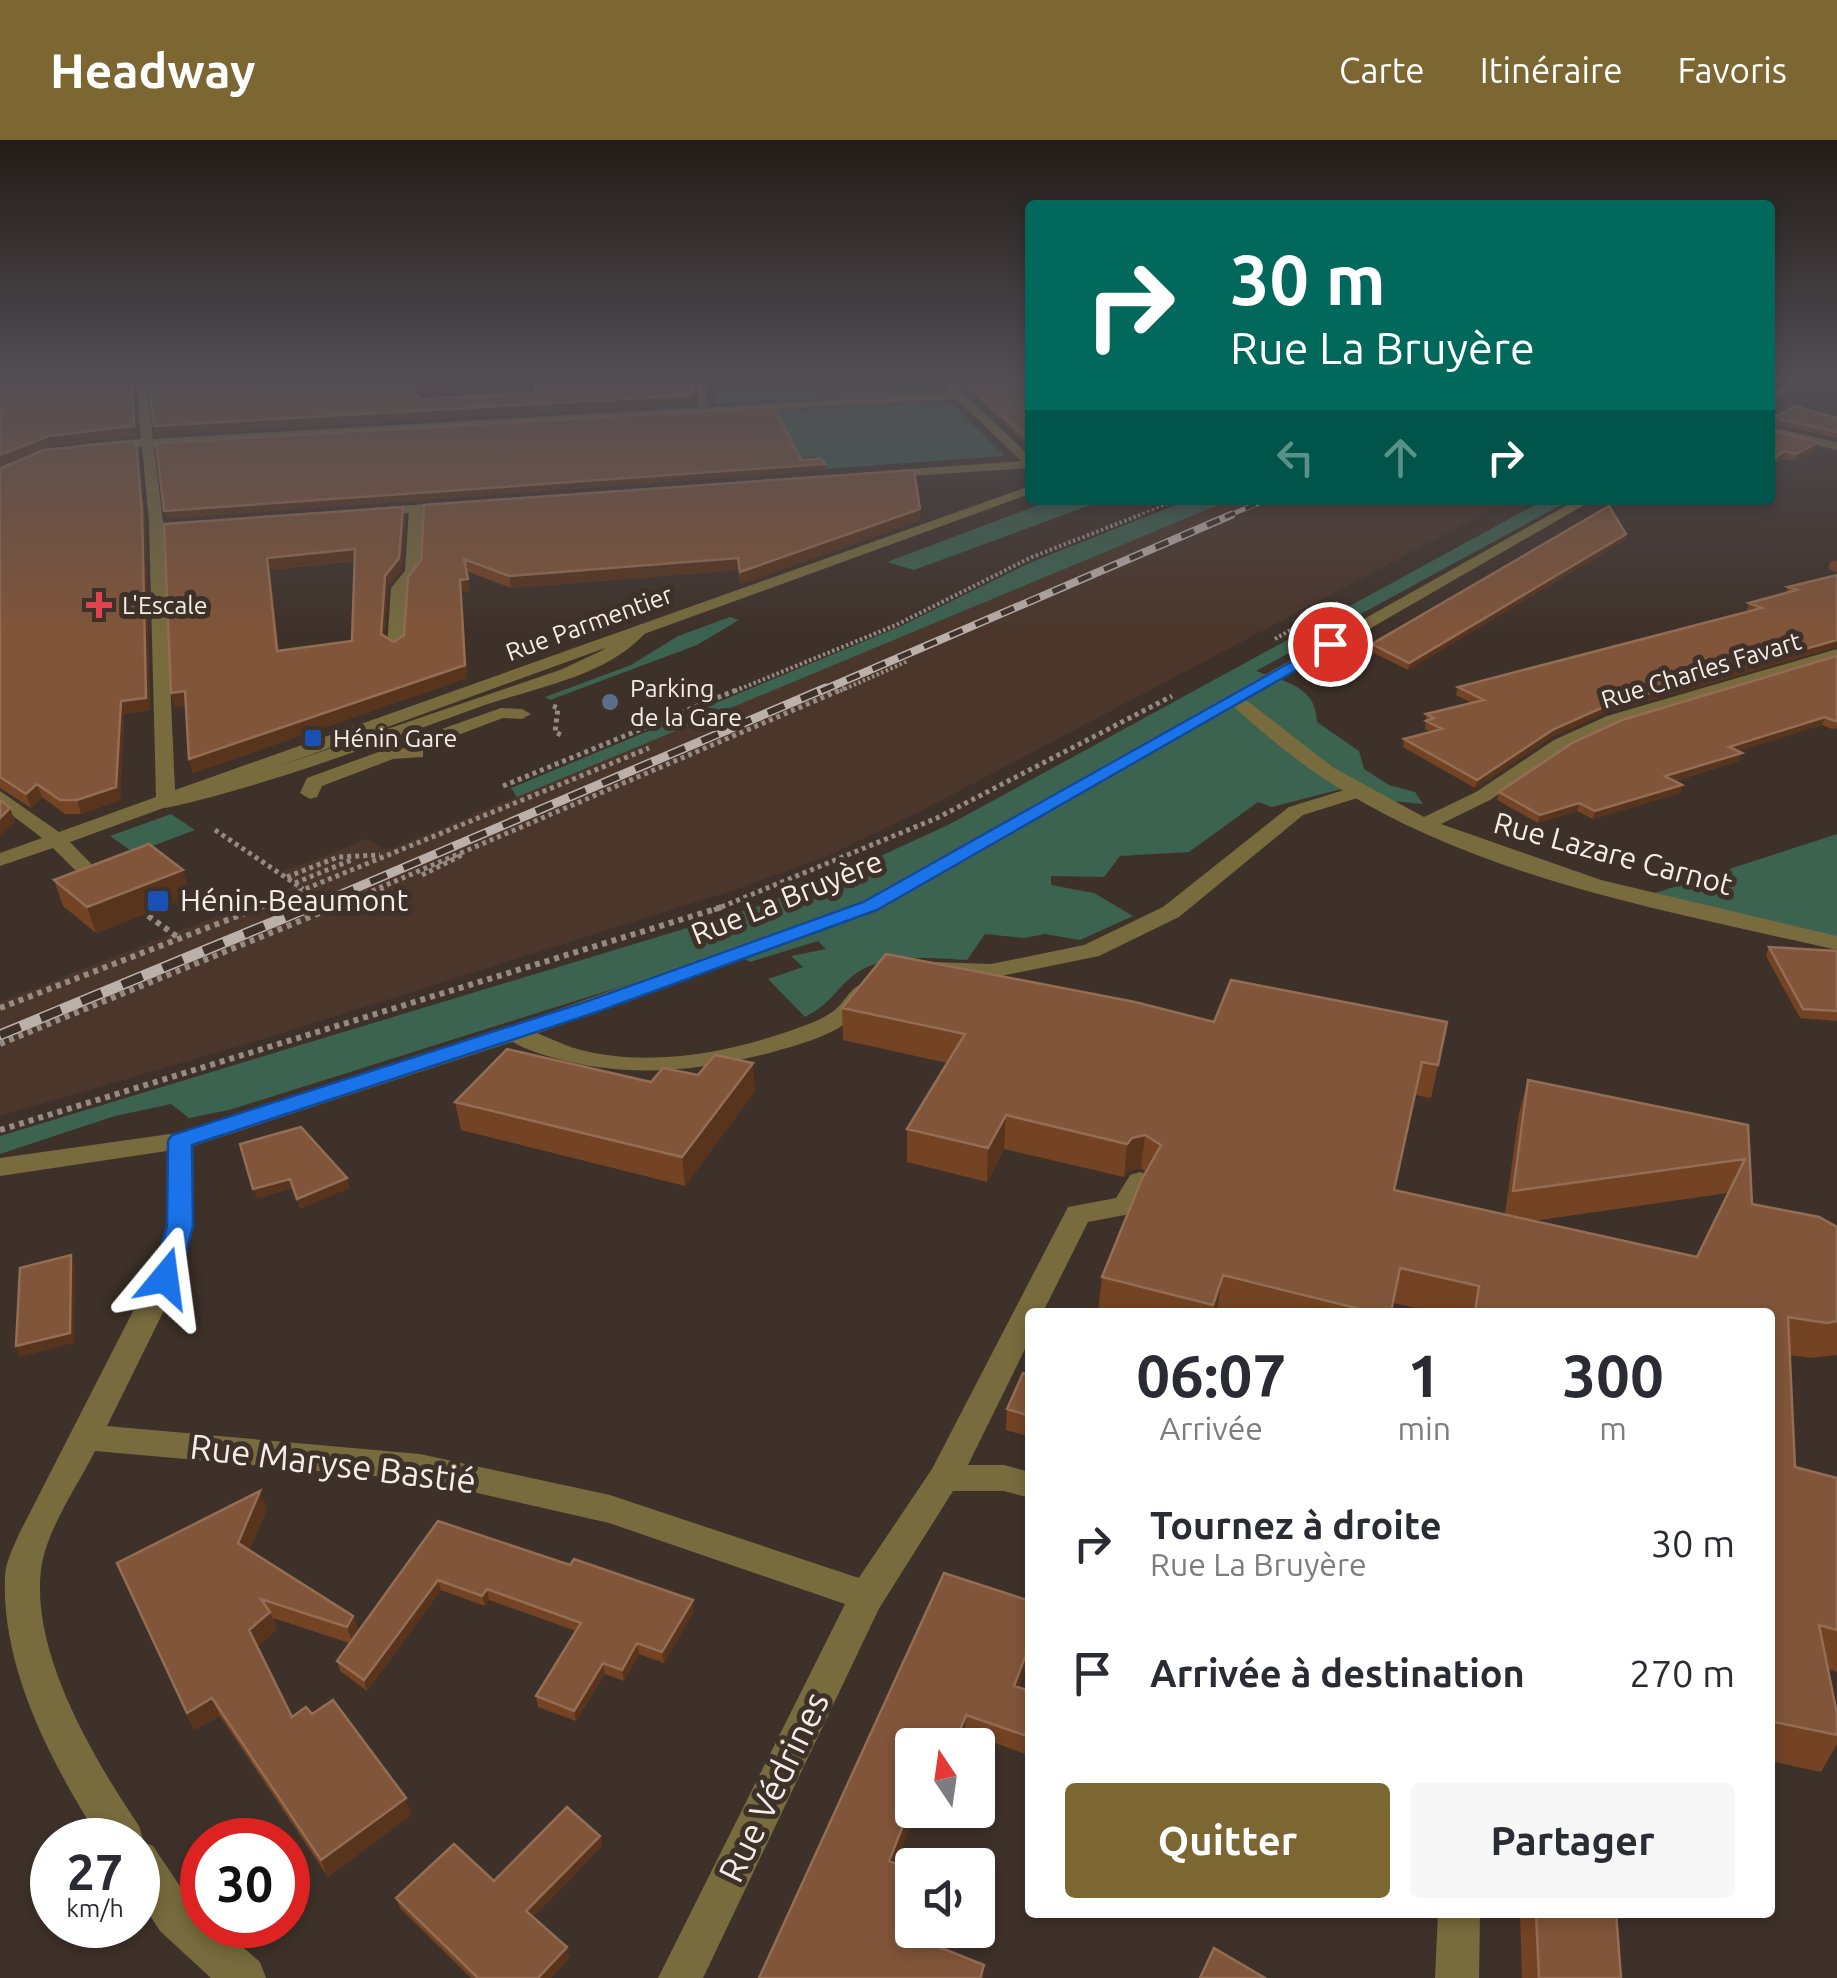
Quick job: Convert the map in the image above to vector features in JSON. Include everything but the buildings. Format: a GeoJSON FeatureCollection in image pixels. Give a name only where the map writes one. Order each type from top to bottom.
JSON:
{"type":"FeatureCollection","features":[{"type":"Feature","properties":{"kind":"street"},"geometry":{"type":"LineString","coordinates":[[149,465],[156,528],[166,802]]}},
{"type":"Feature","properties":{"kind":"street"},"geometry":{"type":"LineString","coordinates":[[875,475],[1019,465]]}},
{"type":"Feature","properties":{"kind":"street","name":"Rue Parmentier"},"geometry":{"type":"LineString","coordinates":[[0,860],[1025,492]]}},
{"type":"Feature","properties":{"kind":"street"},"geometry":{"type":"LineString","coordinates":[[360,513],[473,504]]}},
{"type":"Feature","properties":{"kind":"street","name":"Rue La Bruyère"},"geometry":{"type":"LineString","coordinates":[[0,1168],[180,1141],[739,956],[870,906],[1577,505]]}},
{"type":"Feature","properties":{"kind":"street"},"geometry":{"type":"LineString","coordinates":[[395,647],[399,588],[412,572],[416,508]]}},
{"type":"Feature","properties":{"kind":"street"},"geometry":{"type":"LineString","coordinates":[[156,528],[174,527]]}},
{"type":"Feature","properties":{"kind":"street","name":"Rue Charles Favart"},"geometry":{"type":"LineString","coordinates":[[1425,824],[1483,796],[1561,744],[1613,720],[1837,654]]}},
{"type":"Feature","properties":{"kind":"street","name":"Rue Lazare Carnot"},"geometry":{"type":"LineString","coordinates":[[1234,698],[1295,751],[1358,792],[1469,845],[1564,877],[1837,943]]}},
{"type":"Feature","properties":{"kind":"street"},"geometry":{"type":"LineString","coordinates":[[440,744],[442,735],[501,713],[522,714]]}},
{"type":"Feature","properties":{"kind":"street"},"geometry":{"type":"LineString","coordinates":[[310,793],[314,782],[391,754],[416,754]]}},
{"type":"Feature","properties":{"kind":"street"},"geometry":{"type":"LineString","coordinates":[[912,971],[991,971],[1091,951],[1171,912],[1296,811],[1358,792]]}},
{"type":"Feature","properties":{"kind":"street"},"geometry":{"type":"LineString","coordinates":[[0,796],[57,840],[92,876]]}},
{"type":"Feature","properties":{"kind":"street"},"geometry":{"type":"LineString","coordinates":[[515,1032],[555,1052],[672,1066],[730,1057],[792,1038],[841,1017],[877,976]]}},
{"type":"Feature","properties":{"kind":"street"},"geometry":{"type":"LineString","coordinates":[[109,1818],[94,1795],[41,1683],[22,1572],[83,1437],[165,1278],[180,1226],[180,1141]]}},
{"type":"Feature","properties":{"kind":"street","name":"Rue Védrines"},"geometry":{"type":"LineString","coordinates":[[1030,1308],[1078,1214],[1125,1206],[1140,1181]]}},
{"type":"Feature","properties":{"kind":"street","name":"Rue Védrines"},"geometry":{"type":"LineString","coordinates":[[680,1978],[867,1596],[944,1478],[1025,1318]]}},
{"type":"Feature","properties":{"kind":"street","name":"Rue Maryse Bastié"},"geometry":{"type":"LineString","coordinates":[[83,1437],[420,1466],[610,1508],[867,1596]]}},
{"type":"Feature","properties":{"kind":"street"},"geometry":{"type":"LineString","coordinates":[[944,1478],[1004,1478],[1025,1484]]}},
{"type":"Feature","properties":{"kind":"street"},"geometry":{"type":"LineString","coordinates":[[160,1893],[175,1916],[244,1978]]}},
{"type":"Feature","properties":{"kind":"street"},"geometry":{"type":"LineString","coordinates":[[1457,1978],[1459,1918]]}},
{"type":"Feature","properties":{"kind":"path"},"geometry":{"type":"LineString","coordinates":[[503,786],[896,624],[1032,558],[1165,505]]}},
{"type":"Feature","properties":{"kind":"path"},"geometry":{"type":"LineString","coordinates":[[1264,646],[1350,596]]}},
{"type":"Feature","properties":{"kind":"path"},"geometry":{"type":"LineString","coordinates":[[0,1044],[465,854],[908,661]]}},
{"type":"Feature","properties":{"kind":"path"},"geometry":{"type":"LineString","coordinates":[[0,1130],[740,902],[937,818],[1183,690]]}},
{"type":"Feature","properties":{"kind":"path"},"geometry":{"type":"LineString","coordinates":[[0,1008],[304,890],[650,748]]}},
{"type":"Feature","properties":{"kind":"path"},"geometry":{"type":"LineString","coordinates":[[215,830],[304,890]]}},
{"type":"Feature","properties":{"kind":"path"},"geometry":{"type":"LineString","coordinates":[[422,876],[465,854]]}},
{"type":"Feature","properties":{"kind":"path"},"geometry":{"type":"LineString","coordinates":[[286,878],[338,856],[388,855]]}},
{"type":"Feature","properties":{"kind":"path"},"geometry":{"type":"LineString","coordinates":[[294,883],[354,859]]}},
{"type":"Feature","properties":{"kind":"path"},"geometry":{"type":"LineString","coordinates":[[330,910],[352,906],[385,892]]}},
{"type":"Feature","properties":{"kind":"path"},"geometry":{"type":"LineString","coordinates":[[128,902],[180,939]]}},
{"type":"Feature","properties":{"kind":"path"},"geometry":{"type":"LineString","coordinates":[[132,916],[152,908]]}},
{"type":"Feature","properties":{"kind":"shaded area"},"geometry":{"type":"Polygon","coordinates":[[[1218,505],[1501,505],[923,810],[823,858],[731,891],[273,1036],[0,1116],[0,1002],[295,885],[279,873],[367,839],[388,850],[1218,505]]]}},
{"type":"Feature","properties":{"kind":"green space"},"geometry":{"type":"Polygon","coordinates":[[[821,465],[883,465],[824,469],[821,465]]]}},
{"type":"Feature","properties":{"kind":"green space"},"geometry":{"type":"Polygon","coordinates":[[[1039,505],[1090,505],[914,570],[887,562],[1039,505]]]}},
{"type":"Feature","properties":{"kind":"green space"},"geometry":{"type":"Polygon","coordinates":[[[1175,505],[1218,505],[517,797],[511,788],[901,626],[1029,563],[1175,505]]]}},
{"type":"Feature","properties":{"kind":"green space"},"geometry":{"type":"Polygon","coordinates":[[[1535,505],[1561,505],[1256,671],[1305,693],[1317,722],[1359,751],[1364,769],[1389,785],[1415,792],[1423,804],[1391,801],[1357,785],[1272,807],[1258,802],[1189,852],[1120,856],[1104,877],[1051,876],[1051,885],[1094,893],[1133,916],[1080,940],[1045,934],[1024,938],[985,934],[967,960],[911,958],[869,966],[805,1017],[768,979],[803,967],[791,956],[826,949],[818,941],[750,962],[731,952],[229,1110],[189,1118],[171,1104],[115,1116],[0,1154],[0,1136],[753,908],[848,871],[950,824],[1535,505]]]}},
{"type":"Feature","properties":{"kind":"green space"},"geometry":{"type":"Polygon","coordinates":[[[730,617],[739,620],[697,645],[550,700],[545,697],[631,665],[678,636],[730,617]]]}},
{"type":"Feature","properties":{"kind":"green space"},"geometry":{"type":"Polygon","coordinates":[[[171,814],[195,830],[134,853],[110,836],[171,814]]]}},
{"type":"Feature","properties":{"kind":"green space"},"geometry":{"type":"Polygon","coordinates":[[[1837,834],[1837,943],[1643,897],[1837,834]]]}},
{"type":"Feature","properties":{"kind":"railway"},"geometry":{"type":"LineString","coordinates":[[1225,517],[1254,505]]}},
{"type":"Feature","properties":{"kind":"railway"},"geometry":{"type":"LineString","coordinates":[[821,691],[1231,515]]}},
{"type":"Feature","properties":{"kind":"railway"},"geometry":{"type":"LineString","coordinates":[[304,910],[826,688]]}},
{"type":"Feature","properties":{"kind":"railway"},"geometry":{"type":"LineString","coordinates":[[0,1035],[310,907]]}},
{"type":"Feature","properties":{"kind":"place","name":"L'Escale"},"geometry":{"type":"Point","coordinates":[99,605]}},
{"type":"Feature","properties":{"kind":"place","name":"Parking de la Gare"},"geometry":{"type":"Point","coordinates":[610,702]}},
{"type":"Feature","properties":{"kind":"place","name":"Hénin Gare"},"geometry":{"type":"Point","coordinates":[313,738]}},
{"type":"Feature","properties":{"kind":"place","name":"Hénin-Beaumont"},"geometry":{"type":"Point","coordinates":[158,901]}},
{"type":"Feature","properties":{"kind":"route"},"geometry":{"type":"LineString","coordinates":[[165,1278],[180,1226],[180,1141],[590,1007],[870,906],[1330,644]]}}]}
